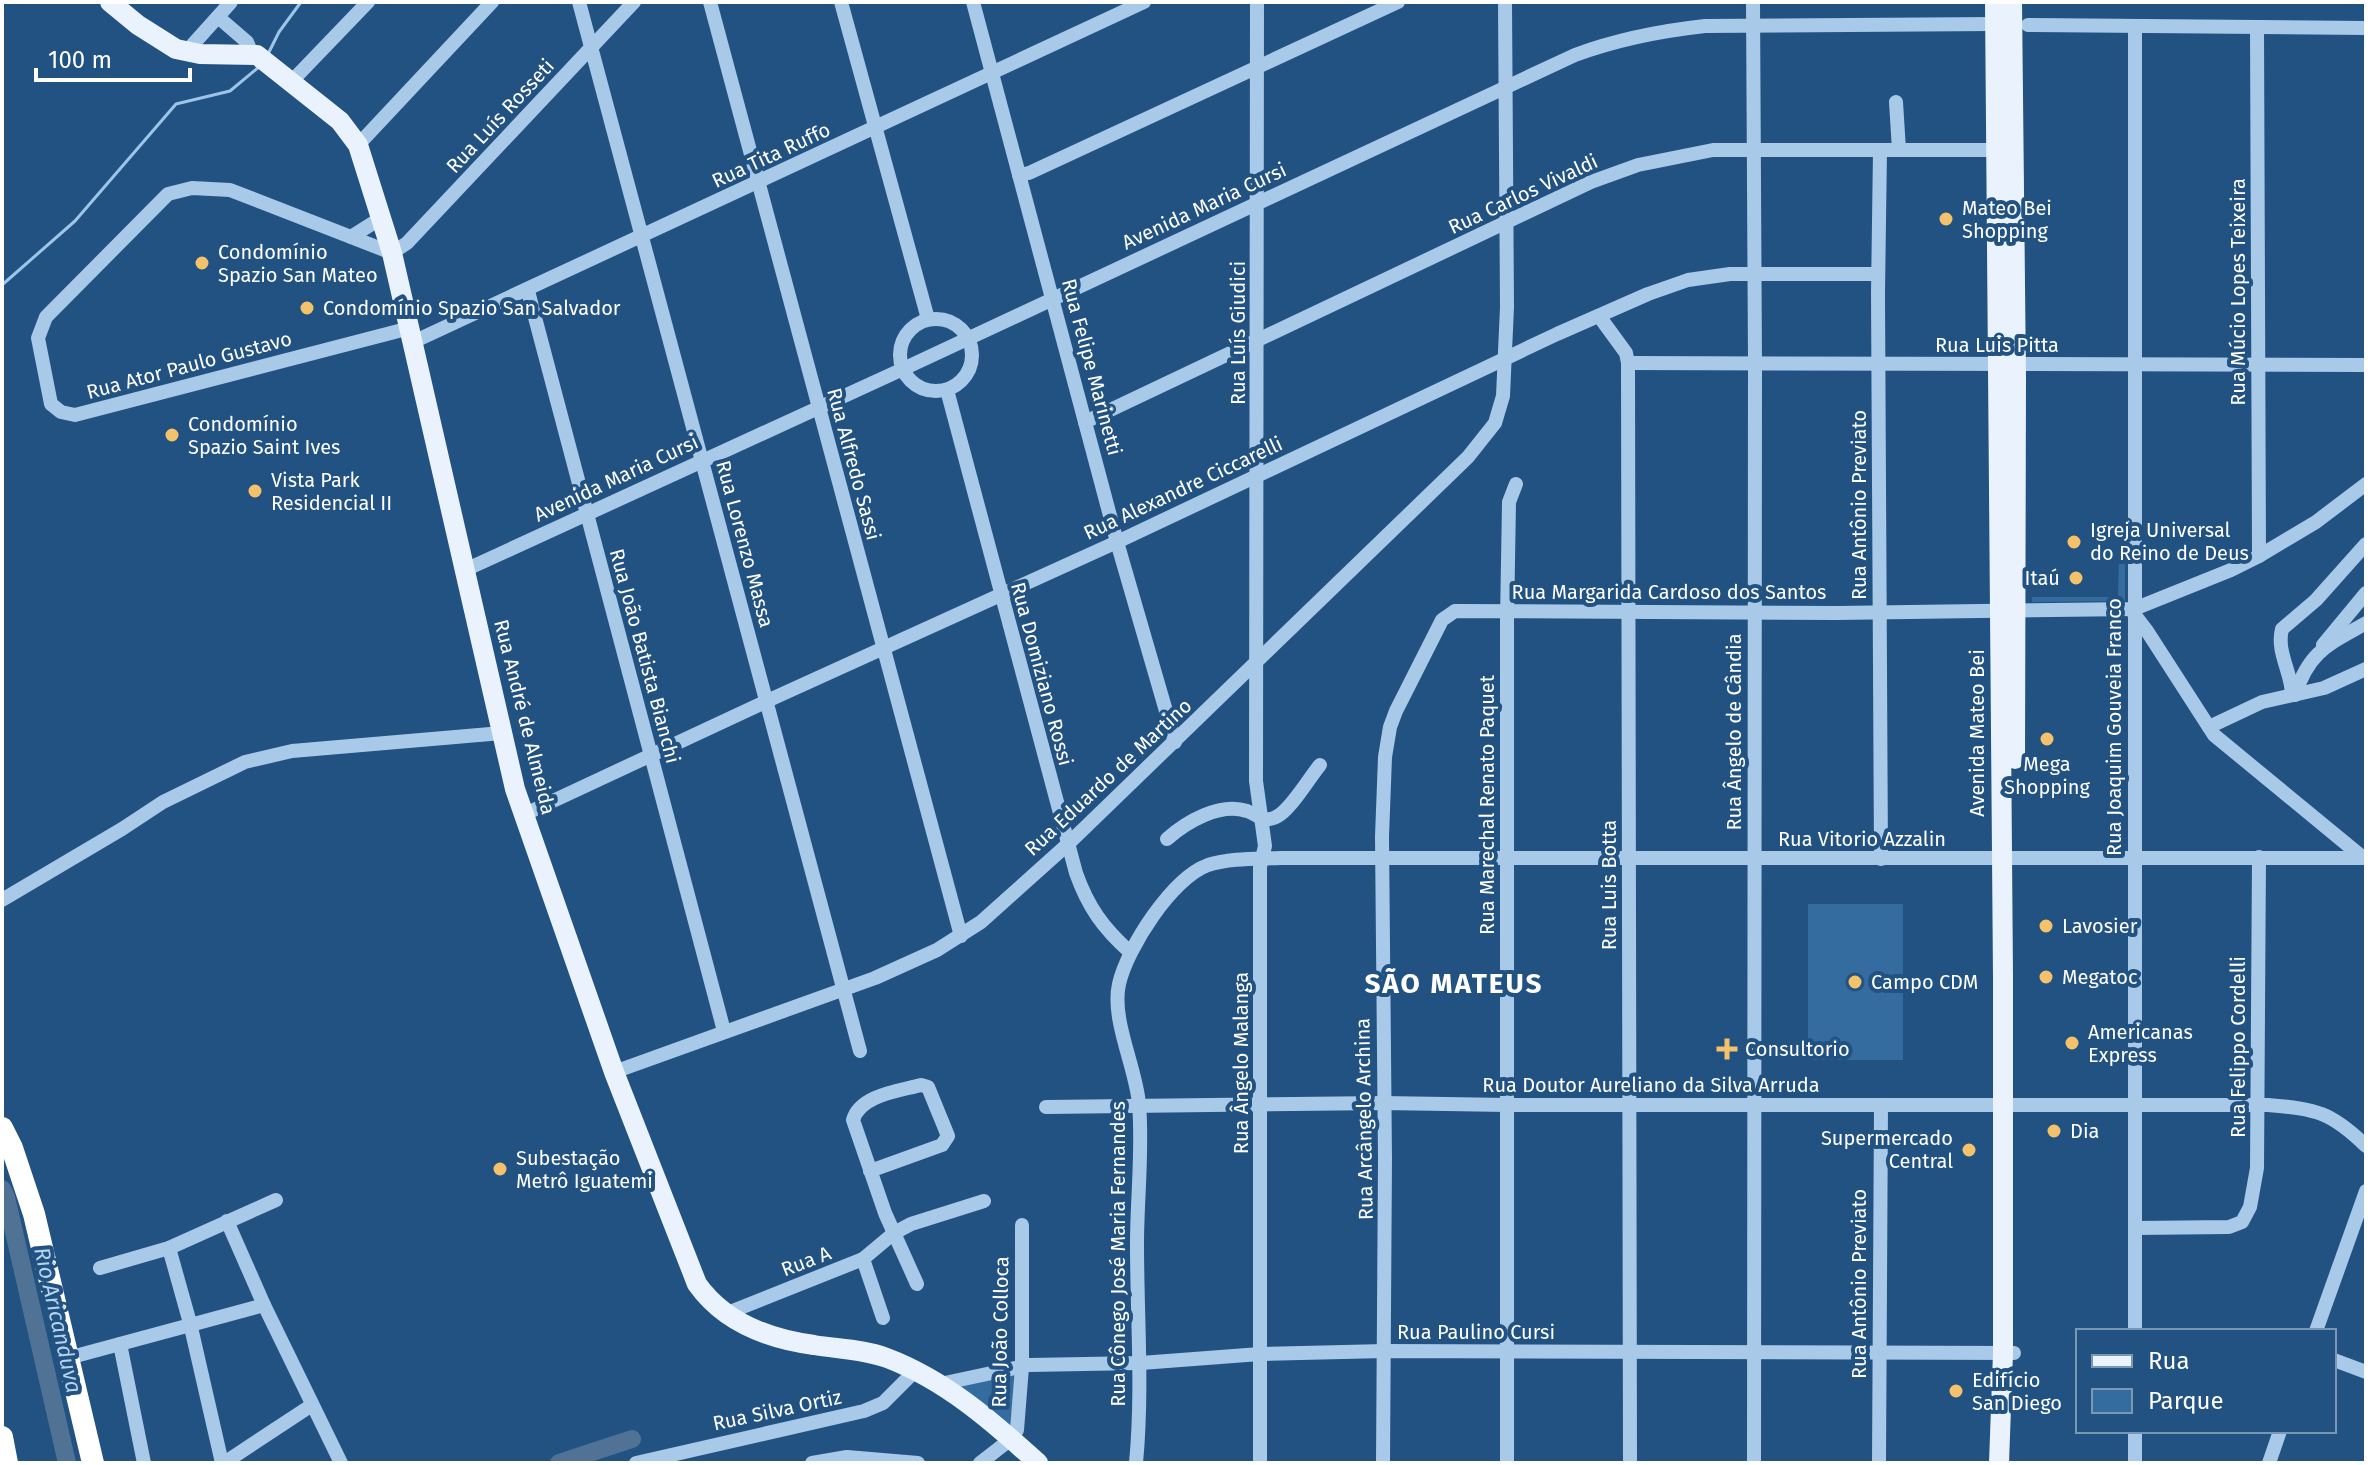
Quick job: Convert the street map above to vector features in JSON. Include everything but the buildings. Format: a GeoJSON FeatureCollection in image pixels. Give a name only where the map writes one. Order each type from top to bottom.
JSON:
{"type":"FeatureCollection","features":[{"type":"Feature","properties":{"kind":"highway"},"geometry":{"type":"LineString","coordinates":[[2,1128],[34,1214],[93,1463]]}},
{"type":"Feature","properties":{"kind":"highway"},"geometry":{"type":"LineString","coordinates":[[2,1437],[7,1463]]}},
{"type":"Feature","properties":{"kind":"main road"},"geometry":{"type":"LineString","coordinates":[[110,2],[162,42],[200,54],[254,54]]}},
{"type":"Feature","properties":{"kind":"main road","name":"Avenida Mateo Bei"},"geometry":{"type":"LineString","coordinates":[[2007,7],[2009,1353],[2014,1463]]}},
{"type":"Feature","properties":{"kind":"main road","name":"Rua André de Almeida"},"geometry":{"type":"LineString","coordinates":[[254,54],[348,128],[358,145],[392,253],[523,815],[614,1072],[697,1284],[708,1300],[739,1323],[781,1339],[899,1364],[940,1384],[1038,1463]]}},
{"type":"Feature","properties":{"kind":"main road","name":"Avenida Mateo Bei"},"geometry":{"type":"LineString","coordinates":[[1999,1463],[2009,1353]]}},
{"type":"Feature","properties":{"kind":"street"},"geometry":{"type":"LineString","coordinates":[[187,51],[231,2]]}},
{"type":"Feature","properties":{"kind":"street"},"geometry":{"type":"LineString","coordinates":[[292,81],[368,2]]}},
{"type":"Feature","properties":{"kind":"street"},"geometry":{"type":"LineString","coordinates":[[358,145],[492,2]]}},
{"type":"Feature","properties":{"kind":"street","name":"Rua Lorenzo Massa"},"geometry":{"type":"LineString","coordinates":[[579,2],[860,1051]]}},
{"type":"Feature","properties":{"kind":"street","name":"Rua Luís Rosseti"},"geometry":{"type":"LineString","coordinates":[[392,253],[407,243],[634,2]]}},
{"type":"Feature","properties":{"kind":"street","name":"Rua Alfredo Sassi"},"geometry":{"type":"LineString","coordinates":[[710,2],[961,936]]}},
{"type":"Feature","properties":{"kind":"street"},"geometry":{"type":"LineString","coordinates":[[841,2],[928,319]]}},
{"type":"Feature","properties":{"kind":"street","name":"Rua Felipe Marinetti"},"geometry":{"type":"LineString","coordinates":[[973,2],[1117,542],[1175,742]]}},
{"type":"Feature","properties":{"kind":"street","name":"Rua Tita Ruffo"},"geometry":{"type":"LineString","coordinates":[[411,335],[528,291],[1144,2]]}},
{"type":"Feature","properties":{"kind":"street","name":"Rua Luís Giudici"},"geometry":{"type":"LineString","coordinates":[[1257,2],[1258,663]]}},
{"type":"Feature","properties":{"kind":"street"},"geometry":{"type":"LineString","coordinates":[[1019,175],[1398,2]]}},
{"type":"Feature","properties":{"kind":"street","name":"Rua Eduardo de Martino"},"geometry":{"type":"LineString","coordinates":[[614,1072],[845,990],[916,960],[981,922],[1068,844],[1258,663],[1485,437],[1500,410],[1506,360],[1505,2]]}},
{"type":"Feature","properties":{"kind":"street","name":"Rua Ângelo de Cândia"},"geometry":{"type":"LineString","coordinates":[[1753,2],[1754,1463]]}},
{"type":"Feature","properties":{"kind":"street","name":"Avenida Maria Cursi"},"geometry":{"type":"LineString","coordinates":[[465,570],[1575,55],[1614,41],[1705,26],[1752,27],[2007,7]]}},
{"type":"Feature","properties":{"kind":"street"},"geometry":{"type":"LineString","coordinates":[[218,17],[247,42],[254,54]]}},
{"type":"Feature","properties":{"kind":"street"},"geometry":{"type":"LineString","coordinates":[[2028,25],[2366,28]]}},
{"type":"Feature","properties":{"kind":"street","name":"Rua Joaquim Gouveia Franco"},"geometry":{"type":"LineString","coordinates":[[2135,27],[2135,1329]]}},
{"type":"Feature","properties":{"kind":"street","name":"Rua Múcio Lopes Teixeira"},"geometry":{"type":"LineString","coordinates":[[2257,28],[2259,556]]}},
{"type":"Feature","properties":{"kind":"street"},"geometry":{"type":"LineString","coordinates":[[1896,102],[1899,150]]}},
{"type":"Feature","properties":{"kind":"street","name":"Rua Carlos Vivaldi"},"geometry":{"type":"LineString","coordinates":[[1085,422],[1591,182],[1638,165],[1713,150],[2005,150]]}},
{"type":"Feature","properties":{"kind":"street","name":"Rua Antônio Previato"},"geometry":{"type":"LineString","coordinates":[[1880,150],[1881,859]]}},
{"type":"Feature","properties":{"kind":"street","name":"Rua Ator Paulo Gustavo"},"geometry":{"type":"LineString","coordinates":[[392,253],[230,190],[192,188],[168,194],[46,317],[38,338],[51,404],[61,412],[75,415],[411,335]]}},
{"type":"Feature","properties":{"kind":"street"},"geometry":{"type":"LineString","coordinates":[[351,237],[381,218]]}},
{"type":"Feature","properties":{"kind":"street","name":"Rua Alexandre Ciccarelli"},"geometry":{"type":"LineString","coordinates":[[523,815],[1648,294],[1688,280],[1718,275],[1878,274]]}},
{"type":"Feature","properties":{"kind":"street","name":"Rua João Batista Bianchi"},"geometry":{"type":"LineString","coordinates":[[528,291],[724,1031]]}},
{"type":"Feature","properties":{"kind":"street","name":"Rua Luis Botta"},"geometry":{"type":"LineString","coordinates":[[1599,316],[1626,353],[1628,363],[1630,1463]]}},
{"type":"Feature","properties":{"kind":"street"},"geometry":{"type":"LineString","coordinates":[[928,319],[952,322],[968,339],[972,351],[971,363],[958,384],[947,390],[926,390],[916,385],[903,369],[900,348],[904,338],[910,330],[928,319]]}},
{"type":"Feature","properties":{"kind":"street","name":"Rua Luis Pitta"},"geometry":{"type":"LineString","coordinates":[[1628,363],[2366,365]]}},
{"type":"Feature","properties":{"kind":"street","name":"Rua Domiziano Rossi"},"geometry":{"type":"LineString","coordinates":[[947,390],[1083,894],[1103,926],[1130,952]]}},
{"type":"Feature","properties":{"kind":"street","name":"Rua Marechal Renato Paquet"},"geometry":{"type":"LineString","coordinates":[[1507,1463],[1509,502],[1516,484]]}},
{"type":"Feature","properties":{"kind":"street"},"geometry":{"type":"LineString","coordinates":[[2364,857],[2229,749],[2209,727],[2134,612],[2259,556],[2316,522],[2366,484]]}},
{"type":"Feature","properties":{"kind":"street"},"geometry":{"type":"LineString","coordinates":[[2294,695],[2281,645],[2282,629],[2316,600],[2366,544]]}},
{"type":"Feature","properties":{"kind":"street"},"geometry":{"type":"LineString","coordinates":[[2294,695],[2319,650],[2366,593]]}},
{"type":"Feature","properties":{"kind":"street","name":"Rua Margarida Cardoso dos Santos"},"geometry":{"type":"LineString","coordinates":[[1446,617],[1455,611],[2134,612]]}},
{"type":"Feature","properties":{"kind":"street","name":"Rua Arcângelo Archina"},"geometry":{"type":"LineString","coordinates":[[1383,1463],[1382,859],[1385,757],[1390,727],[1409,682],[1446,617]]}},
{"type":"Feature","properties":{"kind":"street"},"geometry":{"type":"LineString","coordinates":[[2319,650],[2366,623]]}},
{"type":"Feature","properties":{"kind":"street","name":"Rua Ângelo Malanga"},"geometry":{"type":"LineString","coordinates":[[1258,663],[1256,781],[1265,846],[1260,867],[1260,1463]]}},
{"type":"Feature","properties":{"kind":"street"},"geometry":{"type":"LineString","coordinates":[[2209,727],[2262,702],[2333,685],[2366,669]]}},
{"type":"Feature","properties":{"kind":"street"},"geometry":{"type":"LineString","coordinates":[[2,900],[163,802],[245,762],[292,751],[502,733]]}},
{"type":"Feature","properties":{"kind":"street"},"geometry":{"type":"LineString","coordinates":[[1167,839],[1189,823],[1211,813],[1243,810],[1260,818],[1271,819],[1281,814],[1320,765]]}},
{"type":"Feature","properties":{"kind":"street","name":"Rua Felippo Cordelli"},"geometry":{"type":"LineString","coordinates":[[2135,1228],[2229,1227],[2242,1222],[2250,1207],[2257,1168],[2259,857]]}},
{"type":"Feature","properties":{"kind":"street","name":"Rua Vitorio Azzalin"},"geometry":{"type":"LineString","coordinates":[[1262,859],[2364,857]]}},
{"type":"Feature","properties":{"kind":"street","name":"Rua Cônego José Maria Fernandes"},"geometry":{"type":"LineString","coordinates":[[1136,1463],[1141,1363],[1137,1247],[1139,1104],[1121,1022],[1119,985],[1130,952],[1169,897],[1194,873],[1222,862],[1262,859]]}},
{"type":"Feature","properties":{"kind":"street"},"geometry":{"type":"LineString","coordinates":[[870,1171],[942,1145],[948,1136],[930,1091],[924,1085],[865,1102],[853,1120],[870,1171],[894,1233],[917,1284]]}},
{"type":"Feature","properties":{"kind":"street","name":"Rua Doutor Aureliano da Silva Arruda"},"geometry":{"type":"LineString","coordinates":[[1046,1107],[1383,1103],[2257,1105],[2299,1108],[2332,1117],[2366,1146]]}},
{"type":"Feature","properties":{"kind":"street","name":"Rua Antônio Previato"},"geometry":{"type":"LineString","coordinates":[[1879,1463],[1881,1105]]}},
{"type":"Feature","properties":{"kind":"street"},"geometry":{"type":"LineString","coordinates":[[2317,1329],[2366,1191]]}},
{"type":"Feature","properties":{"kind":"street"},"geometry":{"type":"LineString","coordinates":[[100,1268],[169,1248],[276,1200]]}},
{"type":"Feature","properties":{"kind":"street","name":"Rua A"},"geometry":{"type":"LineString","coordinates":[[725,1314],[863,1259],[894,1233],[911,1224],[984,1201]]}},
{"type":"Feature","properties":{"kind":"street"},"geometry":{"type":"LineString","coordinates":[[227,1221],[341,1463]]}},
{"type":"Feature","properties":{"kind":"street","name":"Rua João Colloca"},"geometry":{"type":"LineString","coordinates":[[1011,1439],[1017,1430],[1022,1367],[1022,1225]]}},
{"type":"Feature","properties":{"kind":"street"},"geometry":{"type":"LineString","coordinates":[[169,1248],[223,1463],[312,1405]]}},
{"type":"Feature","properties":{"kind":"street"},"geometry":{"type":"LineString","coordinates":[[863,1259],[883,1318]]}},
{"type":"Feature","properties":{"kind":"street"},"geometry":{"type":"LineString","coordinates":[[68,1358],[264,1305]]}},
{"type":"Feature","properties":{"kind":"street"},"geometry":{"type":"LineString","coordinates":[[120,1344],[144,1463]]}},
{"type":"Feature","properties":{"kind":"street","name":"Rua Paulino Cursi"},"geometry":{"type":"LineString","coordinates":[[940,1384],[1022,1367],[1141,1363],[1260,1354],[1385,1351],[2009,1353]]}},
{"type":"Feature","properties":{"kind":"street"},"geometry":{"type":"LineString","coordinates":[[2336,1361],[2366,1372]]}},
{"type":"Feature","properties":{"kind":"street","name":"Rua Silva Ortiz"},"geometry":{"type":"LineString","coordinates":[[636,1463],[864,1411],[883,1403],[899,1364]]}},
{"type":"Feature","properties":{"kind":"street"},"geometry":{"type":"LineString","coordinates":[[2135,1433],[2135,1463]]}},
{"type":"Feature","properties":{"kind":"street"},"geometry":{"type":"LineString","coordinates":[[2269,1463],[2279,1433]]}},
{"type":"Feature","properties":{"kind":"street"},"geometry":{"type":"LineString","coordinates":[[980,1463],[1011,1439]]}},
{"type":"Feature","properties":{"kind":"street"},"geometry":{"type":"LineString","coordinates":[[812,1463],[847,1457],[918,1463]]}},
{"type":"Feature","properties":{"kind":"green space"},"geometry":{"type":"Polygon","coordinates":[[[2119,557],[2125,557],[2125,601],[2032,602],[2032,597],[2118,597],[2119,557]]]}},
{"type":"Feature","properties":{"kind":"green space","name":"Campo CDM"},"geometry":{"type":"Polygon","coordinates":[[[1808,904],[1903,904],[1903,1060],[1808,1060],[1808,904]]]}},
{"type":"Feature","properties":{"kind":"green space"},"geometry":{"type":"Polygon","coordinates":[[[1017,1373],[1012,1431],[953,1388],[1017,1373]]]}},
{"type":"Feature","properties":{"kind":"waterway"},"geometry":{"type":"LineString","coordinates":[[269,52],[301,2]]}},
{"type":"Feature","properties":{"kind":"waterway"},"geometry":{"type":"LineString","coordinates":[[2,285],[75,221],[176,104],[230,91],[260,66]]}},
{"type":"Feature","properties":{"kind":"waterway","name":"Rio Aricanduva"},"geometry":{"type":"LineString","coordinates":[[2,1189],[67,1463]]}},
{"type":"Feature","properties":{"kind":"waterway"},"geometry":{"type":"LineString","coordinates":[[559,1463],[632,1439]]}},
{"type":"Feature","properties":{"kind":"place","name":"Mateo Bei Shopping"},"geometry":{"type":"Point","coordinates":[1946,219]}},
{"type":"Feature","properties":{"kind":"place","name":"Condomínio Spazio San Mateo"},"geometry":{"type":"Point","coordinates":[202,263]}},
{"type":"Feature","properties":{"kind":"place","name":"Condomínio Spazio San Salvador"},"geometry":{"type":"Point","coordinates":[307,308]}},
{"type":"Feature","properties":{"kind":"place","name":"Condomínio Spazio Saint Ives"},"geometry":{"type":"Point","coordinates":[172,435]}},
{"type":"Feature","properties":{"kind":"place","name":"Vista Park Residencial II"},"geometry":{"type":"Point","coordinates":[255,491]}},
{"type":"Feature","properties":{"kind":"place","name":"Igreja Universal do Reino de Deus"},"geometry":{"type":"Point","coordinates":[2074,542]}},
{"type":"Feature","properties":{"kind":"place","name":"Itaú"},"geometry":{"type":"Point","coordinates":[2076,578]}},
{"type":"Feature","properties":{"kind":"place","name":"Mega Shopping"},"geometry":{"type":"Point","coordinates":[2047,739]}},
{"type":"Feature","properties":{"kind":"place","name":"Lavosier"},"geometry":{"type":"Point","coordinates":[2046,926]}},
{"type":"Feature","properties":{"kind":"place","name":"Megatoc"},"geometry":{"type":"Point","coordinates":[2046,977]}},
{"type":"Feature","properties":{"kind":"place","name":"Campo CDM"},"geometry":{"type":"Point","coordinates":[1855,982]}},
{"type":"Feature","properties":{"kind":"place","name":"Americanas Express"},"geometry":{"type":"Point","coordinates":[2072,1043]}},
{"type":"Feature","properties":{"kind":"place","name":"Consultorio"},"geometry":{"type":"Point","coordinates":[1727,1049]}},
{"type":"Feature","properties":{"kind":"place","name":"Dia"},"geometry":{"type":"Point","coordinates":[2054,1131]}},
{"type":"Feature","properties":{"kind":"place","name":"Supermercado Central"},"geometry":{"type":"Point","coordinates":[1969,1150]}},
{"type":"Feature","properties":{"kind":"place","name":"Subestação Metrô Iguatemi"},"geometry":{"type":"Point","coordinates":[500,1169]}},
{"type":"Feature","properties":{"kind":"place","name":"Edifício San Diego"},"geometry":{"type":"Point","coordinates":[1956,1391]}},
{"type":"Feature","properties":{"kind":"district","name":"SÃO MATEUS"},"geometry":{"type":"Point","coordinates":[1454,983]}}]}
